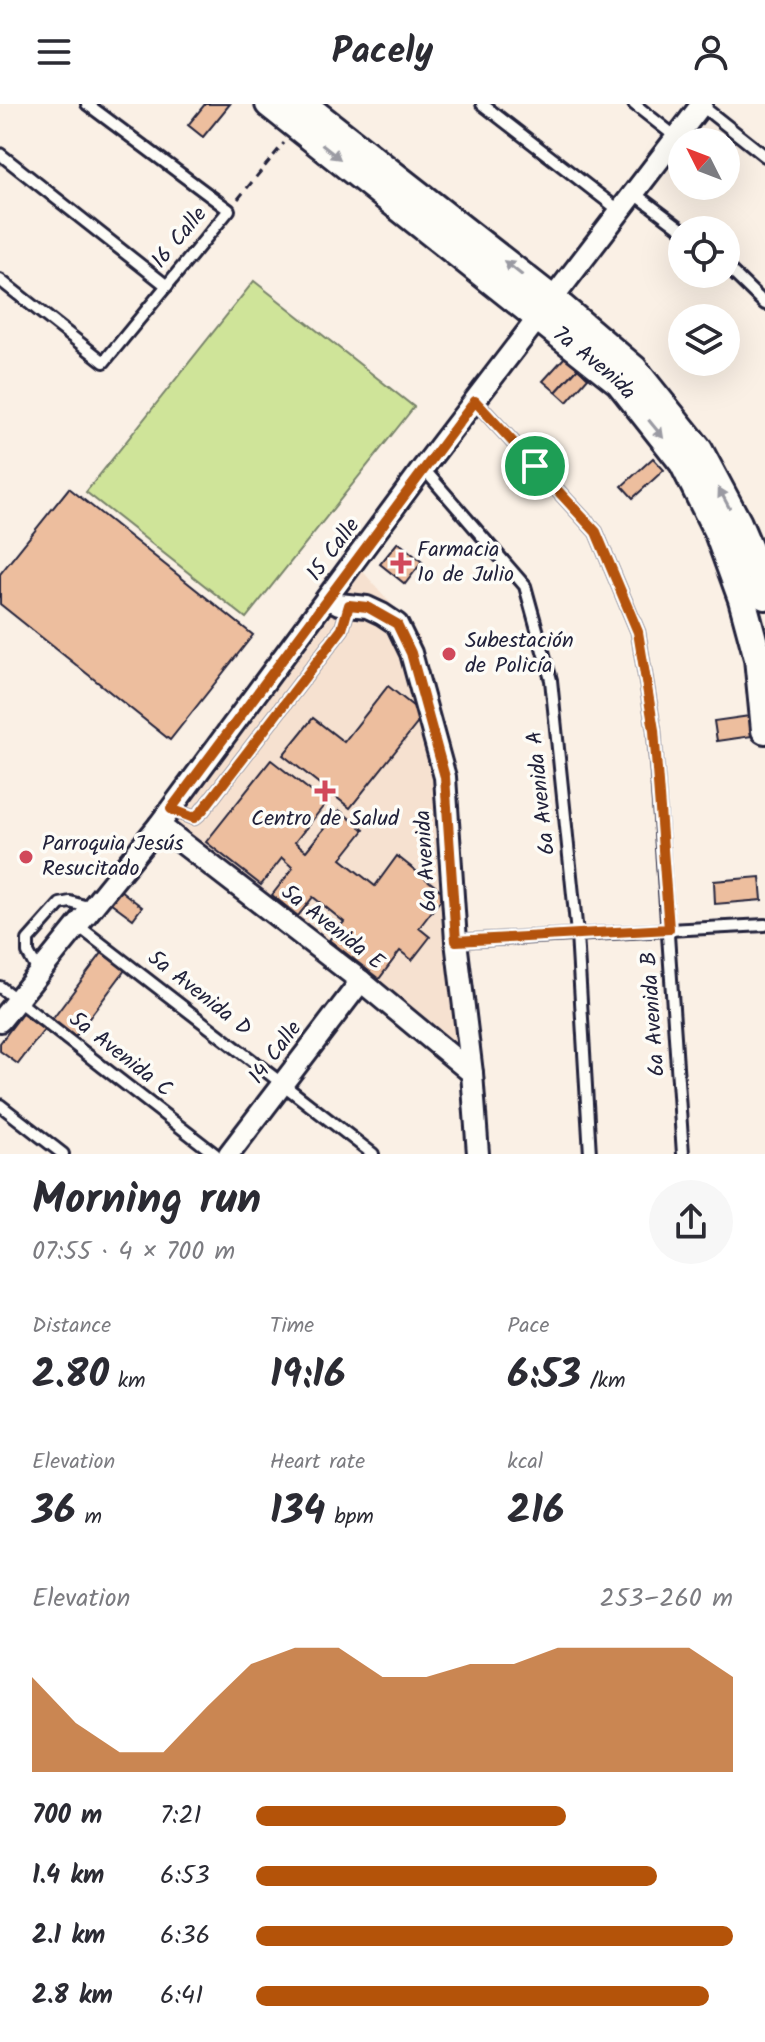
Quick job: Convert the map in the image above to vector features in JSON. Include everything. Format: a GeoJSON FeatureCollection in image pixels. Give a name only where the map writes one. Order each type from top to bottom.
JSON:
{"type":"FeatureCollection","features":[{"type":"Feature","properties":{"kind":"street","name":"7a Avenida"},"geometry":{"type":"LineString","coordinates":[[269,104],[545,308],[634,369],[699,450],[738,523],[761,577],[765,596]]}},
{"type":"Feature","properties":{"kind":"street","name":"7a Avenida"},"geometry":{"type":"LineString","coordinates":[[303,104],[545,308],[619,382],[683,463],[718,533],[742,599],[758,658],[765,730]]}},
{"type":"Feature","properties":{"kind":"street","name":"15 Calle"},"geometry":{"type":"LineString","coordinates":[[683,128],[702,105]]}},
{"type":"Feature","properties":{"kind":"street","name":"15 Calle"},"geometry":{"type":"LineString","coordinates":[[0,1021],[165,817],[423,468],[668,148]]}},
{"type":"Feature","properties":{"kind":"street","name":"6a Avenida"},"geometry":{"type":"LineString","coordinates":[[328,598],[367,607],[397,624],[411,653],[445,777],[456,941],[478,1154]]}},
{"type":"Feature","properties":{"kind":"street","name":"5a Avenida E"},"geometry":{"type":"LineString","coordinates":[[165,817],[472,1073]]}},
{"type":"Feature","properties":{"kind":"street","name":"14 Calle"},"geometry":{"type":"LineString","coordinates":[[229,1154],[361,981]]}},
{"type":"Feature","properties":{"kind":"lane"},"geometry":{"type":"LineString","coordinates":[[87,104],[229,210]]}},
{"type":"Feature","properties":{"kind":"lane"},"geometry":{"type":"LineString","coordinates":[[482,104],[620,211]]}},
{"type":"Feature","properties":{"kind":"lane"},"geometry":{"type":"LineString","coordinates":[[634,104],[668,131]]}},
{"type":"Feature","properties":{"kind":"lane"},"geometry":{"type":"LineString","coordinates":[[702,105],[765,156]]}},
{"type":"Feature","properties":{"kind":"lane"},"geometry":{"type":"LineString","coordinates":[[0,154],[167,286]]}},
{"type":"Feature","properties":{"kind":"lane"},"geometry":{"type":"LineString","coordinates":[[634,193],[668,219]]}},
{"type":"Feature","properties":{"kind":"lane","name":"16 Calle"},"geometry":{"type":"LineString","coordinates":[[0,280],[104,362],[229,210]]}},
{"type":"Feature","properties":{"kind":"lane"},"geometry":{"type":"LineString","coordinates":[[740,280],[764,304]]}},
{"type":"Feature","properties":{"kind":"lane","name":"6a Avenida B"},"geometry":{"type":"LineString","coordinates":[[475,401],[596,532],[638,632],[654,730],[683,1154]]}},
{"type":"Feature","properties":{"kind":"lane","name":"6a Avenida A"},"geometry":{"type":"LineString","coordinates":[[423,468],[525,586],[551,680],[577,934],[590,1154]]}},
{"type":"Feature","properties":{"kind":"lane"},"geometry":{"type":"LineString","coordinates":[[165,817],[194,818],[202,811],[342,629],[349,605]]}},
{"type":"Feature","properties":{"kind":"lane"},"geometry":{"type":"LineString","coordinates":[[39,973],[28,953],[28,940],[60,904],[70,902],[91,908]]}},
{"type":"Feature","properties":{"kind":"lane","name":"5a Avenida D"},"geometry":{"type":"LineString","coordinates":[[77,925],[373,1154]]}},
{"type":"Feature","properties":{"kind":"lane"},"geometry":{"type":"LineString","coordinates":[[456,941],[765,925]]}},
{"type":"Feature","properties":{"kind":"lane","name":"5a Avenida C"},"geometry":{"type":"LineString","coordinates":[[0,987],[215,1154]]}},
{"type":"Feature","properties":{"kind":"lane"},"geometry":{"type":"LineString","coordinates":[[0,1105],[63,1154]]}},
{"type":"Feature","properties":{"kind":"path","name":"16 Calle"},"geometry":{"type":"LineString","coordinates":[[229,210],[286,141]]}},
{"type":"Feature","properties":{"kind":"shaded area","name":"Centro de Salud"},"geometry":{"type":"Polygon","coordinates":[[[360,568],[419,636],[453,760],[469,1070],[171,823],[360,568]]]}},
{"type":"Feature","properties":{"kind":"green space"},"geometry":{"type":"Polygon","coordinates":[[[254,281],[414,407],[246,618],[86,492],[254,281]]]}},
{"type":"Feature","properties":{"kind":"building"},"geometry":{"type":"Polygon","coordinates":[[[205,104],[230,104],[203,137],[188,125],[205,104]]]}},
{"type":"Feature","properties":{"kind":"building"},"geometry":{"type":"Polygon","coordinates":[[[565,357],[578,368],[556,392],[543,381],[565,357]]]}},
{"type":"Feature","properties":{"kind":"building"},"geometry":{"type":"Polygon","coordinates":[[[578,368],[588,378],[567,402],[556,392],[578,368]]]}},
{"type":"Feature","properties":{"kind":"building"},"geometry":{"type":"Polygon","coordinates":[[[653,458],[664,470],[633,498],[622,486],[653,458]]]}},
{"type":"Feature","properties":{"kind":"building"},"geometry":{"type":"Polygon","coordinates":[[[69,488],[253,635],[170,740],[0,604],[0,574],[69,488]]]}},
{"type":"Feature","properties":{"kind":"building","name":"Farmacia 1o de Julio"},"geometry":{"type":"Polygon","coordinates":[[[398,542],[422,562],[405,584],[380,564],[398,542]]]}},
{"type":"Feature","properties":{"kind":"building"},"geometry":{"type":"Polygon","coordinates":[[[388,686],[424,715],[350,808],[283,755],[313,718],[344,742],[388,686]]]}},
{"type":"Feature","properties":{"kind":"building"},"geometry":{"type":"Polygon","coordinates":[[[757,715],[759,735],[717,741],[714,721],[757,715]]]}},
{"type":"Feature","properties":{"kind":"building"},"geometry":{"type":"Polygon","coordinates":[[[271,760],[326,803],[295,842],[306,851],[339,810],[364,830],[341,859],[375,886],[397,856],[445,894],[419,928],[430,937],[412,960],[400,951],[379,979],[329,940],[344,922],[313,897],[298,916],[272,895],[293,868],[282,858],[261,885],[206,842],[271,760]]]}},
{"type":"Feature","properties":{"kind":"building"},"geometry":{"type":"Polygon","coordinates":[[[760,877],[762,900],[715,904],[714,881],[760,877]]]}},
{"type":"Feature","properties":{"kind":"building"},"geometry":{"type":"Polygon","coordinates":[[[120,890],[142,907],[133,919],[110,902],[120,890]]]}},
{"type":"Feature","properties":{"kind":"building"},"geometry":{"type":"Polygon","coordinates":[[[102,953],[125,970],[75,1037],[52,1020],[102,953]]]}},
{"type":"Feature","properties":{"kind":"building"},"geometry":{"type":"Polygon","coordinates":[[[22,1014],[44,1030],[18,1064],[0,1051],[0,1043],[22,1014]]]}},
{"type":"Feature","properties":{"kind":"place","name":"Farmacia 1o de Julio"},"geometry":{"type":"Point","coordinates":[401,563]}},
{"type":"Feature","properties":{"kind":"place","name":"Subestación de Policía"},"geometry":{"type":"Point","coordinates":[449,654]}},
{"type":"Feature","properties":{"kind":"place","name":"Centro de Salud"},"geometry":{"type":"Point","coordinates":[325,791]}},
{"type":"Feature","properties":{"kind":"place","name":"Parroquia Jesús Resucitado"},"geometry":{"type":"Point","coordinates":[26,857]}},
{"type":"Feature","properties":{"kind":"route"},"geometry":{"type":"LineString","coordinates":[[475,401],[535,466],[596,532],[638,632],[654,730],[669,929],[456,941],[445,777],[411,653],[397,624],[367,607],[349,605],[342,629],[202,811],[194,818],[171,809],[475,401]]}}]}
